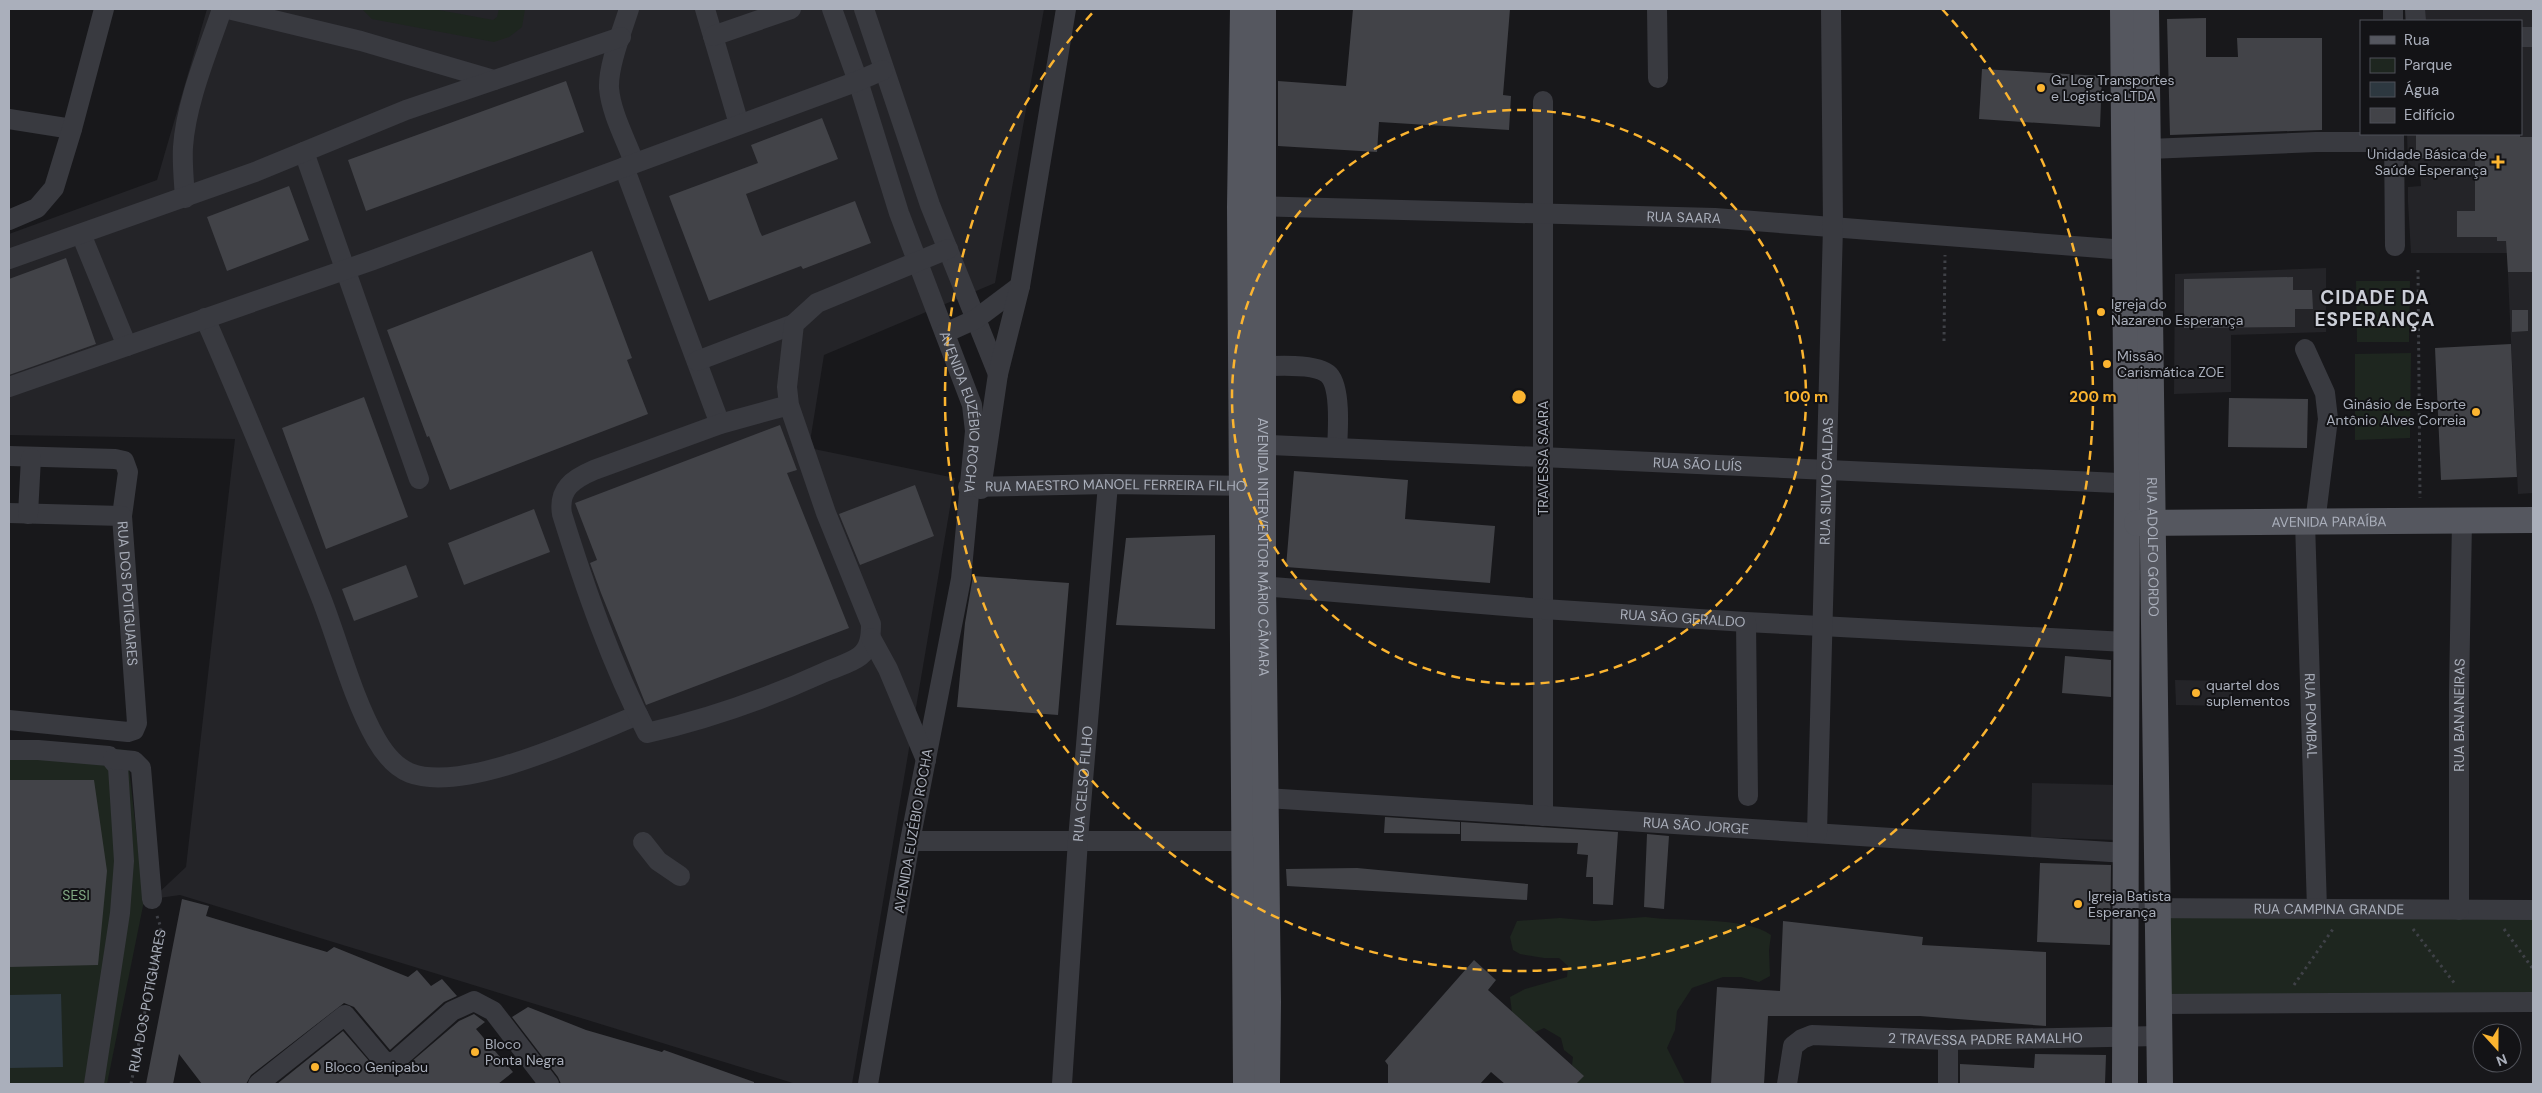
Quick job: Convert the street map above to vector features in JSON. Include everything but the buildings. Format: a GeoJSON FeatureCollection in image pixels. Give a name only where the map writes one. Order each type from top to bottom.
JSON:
{"type":"FeatureCollection","features":[{"type":"Feature","properties":{"kind":"main road","name":"AVENIDA INTERVENTOR MÁRIO CÂMARA"},"geometry":{"type":"LineString","coordinates":[[1243,9],[1251,206],[1252,585],[1256,841],[1267,1084]]}},
{"type":"Feature","properties":{"kind":"main road","name":"AVENIDA INTERVENTOR MÁRIO CÂMARA"},"geometry":{"type":"LineString","coordinates":[[1251,206],[1263,9]]}},
{"type":"Feature","properties":{"kind":"main road","name":"RUA ADOLFO GORDO"},"geometry":{"type":"LineString","coordinates":[[2123,9],[2135,98],[2149,149],[2160,1084]]}},
{"type":"Feature","properties":{"kind":"main road","name":"RUA ADOLFO GORDO"},"geometry":{"type":"LineString","coordinates":[[2124,1084],[2127,523],[2126,250],[2135,98],[2146,9]]}},
{"type":"Feature","properties":{"kind":"main road","name":"AVENIDA PARAÍBA"},"geometry":{"type":"LineString","coordinates":[[2127,523],[2533,520]]}},
{"type":"Feature","properties":{"kind":"main road","name":"AVENIDA INTERVENTOR MÁRIO CÂMARA"},"geometry":{"type":"LineString","coordinates":[[1246,1084],[1256,841],[1267,798],[1252,585]]}},
{"type":"Feature","properties":{"kind":"street"},"geometry":{"type":"LineString","coordinates":[[9,220],[37,208],[54,188],[104,9]]}},
{"type":"Feature","properties":{"kind":"street"},"geometry":{"type":"LineString","coordinates":[[185,198],[183,147],[186,129],[192,102],[222,9]]}},
{"type":"Feature","properties":{"kind":"street"},"geometry":{"type":"LineString","coordinates":[[228,9],[361,40],[494,80]]}},
{"type":"Feature","properties":{"kind":"street"},"geometry":{"type":"LineString","coordinates":[[629,9],[609,88],[611,101],[629,165],[696,361],[720,424]]}},
{"type":"Feature","properties":{"kind":"street"},"geometry":{"type":"LineString","coordinates":[[705,9],[739,124]]}},
{"type":"Feature","properties":{"kind":"street"},"geometry":{"type":"LineString","coordinates":[[713,36],[791,9]]}},
{"type":"Feature","properties":{"kind":"street"},"geometry":{"type":"LineString","coordinates":[[832,9],[858,81],[899,213],[945,333]]}},
{"type":"Feature","properties":{"kind":"street"},"geometry":{"type":"LineString","coordinates":[[864,9],[883,70],[948,249],[998,374]]}},
{"type":"Feature","properties":{"kind":"street","name":"AVENIDA EUZÉBIO ROCHA"},"geometry":{"type":"LineString","coordinates":[[868,1084],[910,841],[961,579],[975,487],[998,374],[1020,286],[1066,9]]}},
{"type":"Feature","properties":{"kind":"street"},"geometry":{"type":"LineString","coordinates":[[1657,9],[1658,78]]}},
{"type":"Feature","properties":{"kind":"street","name":"RUA SILVIO CALDAS"},"geometry":{"type":"LineString","coordinates":[[1817,833],[1833,227],[1831,9]]}},
{"type":"Feature","properties":{"kind":"street"},"geometry":{"type":"LineString","coordinates":[[9,259],[185,198],[406,110],[621,37]]}},
{"type":"Feature","properties":{"kind":"street"},"geometry":{"type":"LineString","coordinates":[[9,387],[346,269],[858,81],[883,70]]}},
{"type":"Feature","properties":{"kind":"street","name":"TRAVESSA SAARA"},"geometry":{"type":"LineString","coordinates":[[1543,101],[1543,816]]}},
{"type":"Feature","properties":{"kind":"street"},"geometry":{"type":"LineString","coordinates":[[9,119],[72,129]]}},
{"type":"Feature","properties":{"kind":"street"},"geometry":{"type":"LineString","coordinates":[[2149,149],[2394,138],[2394,246]]}},
{"type":"Feature","properties":{"kind":"street"},"geometry":{"type":"LineString","coordinates":[[304,152],[419,479]]}},
{"type":"Feature","properties":{"kind":"street","name":"RUA SAARA"},"geometry":{"type":"LineString","coordinates":[[1251,206],[1716,218],[2126,250]]}},
{"type":"Feature","properties":{"kind":"street"},"geometry":{"type":"LineString","coordinates":[[80,234],[127,346]]}},
{"type":"Feature","properties":{"kind":"street"},"geometry":{"type":"LineString","coordinates":[[696,361],[794,324],[817,303],[917,260],[948,249]]}},
{"type":"Feature","properties":{"kind":"street","name":"AVENIDA EUZÉBIO ROCHA"},"geometry":{"type":"LineString","coordinates":[[975,487],[972,405],[945,333],[976,319],[1020,286]]}},
{"type":"Feature","properties":{"kind":"street"},"geometry":{"type":"LineString","coordinates":[[205,318],[320,595],[363,712],[386,755],[410,773],[430,778],[449,777],[508,766],[638,715]]}},
{"type":"Feature","properties":{"kind":"street"},"geometry":{"type":"LineString","coordinates":[[788,405],[720,424],[585,474],[570,483],[562,497],[562,514],[586,589],[647,733],[691,723],[803,682],[860,656],[867,648],[871,624],[823,504],[788,405],[787,387],[794,324]]}},
{"type":"Feature","properties":{"kind":"street","name":"RUA POMBAL"},"geometry":{"type":"LineString","coordinates":[[2306,349],[2325,393],[2328,419],[2310,522],[2321,918]]}},
{"type":"Feature","properties":{"kind":"street"},"geometry":{"type":"LineString","coordinates":[[1252,367],[1303,367],[1317,369],[1329,374],[1335,385],[1338,426],[1337,448]]}},
{"type":"Feature","properties":{"kind":"street","name":"RUA SÃO LUÍS"},"geometry":{"type":"LineString","coordinates":[[1252,444],[2153,484]]}},
{"type":"Feature","properties":{"kind":"street"},"geometry":{"type":"LineString","coordinates":[[9,456],[31,458],[18,513],[122,516]]}},
{"type":"Feature","properties":{"kind":"street","name":"RUA DOS POTIGUARES"},"geometry":{"type":"LineString","coordinates":[[9,720],[128,732],[134,730],[137,724],[122,516],[128,472],[126,463],[115,459],[31,458]]}},
{"type":"Feature","properties":{"kind":"street","name":"RUA MAESTRO MANOEL FERREIRA FILHO"},"geometry":{"type":"LineString","coordinates":[[975,487],[1108,484],[1252,486]]}},
{"type":"Feature","properties":{"kind":"street","name":"RUA CELSO FILHO"},"geometry":{"type":"LineString","coordinates":[[1062,1084],[1078,840],[1108,484]]}},
{"type":"Feature","properties":{"kind":"street","name":"RUA BANANEIRAS"},"geometry":{"type":"LineString","coordinates":[[2459,910],[2459,692],[2462,521]]}},
{"type":"Feature","properties":{"kind":"street","name":"RUA SÃO GERALDO"},"geometry":{"type":"LineString","coordinates":[[1252,585],[1543,609],[1746,622],[2126,642]]}},
{"type":"Feature","properties":{"kind":"street"},"geometry":{"type":"LineString","coordinates":[[1746,622],[1748,796]]}},
{"type":"Feature","properties":{"kind":"street"},"geometry":{"type":"LineString","coordinates":[[870,638],[888,669],[926,760]]}},
{"type":"Feature","properties":{"kind":"street"},"geometry":{"type":"LineString","coordinates":[[9,750],[91,753],[113,759],[134,761],[140,768],[152,899]]}},
{"type":"Feature","properties":{"kind":"street"},"geometry":{"type":"LineString","coordinates":[[94,1084],[119,922],[123,869],[119,772],[113,759]]}},
{"type":"Feature","properties":{"kind":"street","name":"RUA SÃO JORGE"},"geometry":{"type":"LineString","coordinates":[[1267,798],[2126,853]]}},
{"type":"Feature","properties":{"kind":"street"},"geometry":{"type":"LineString","coordinates":[[910,841],[1256,841]]}},
{"type":"Feature","properties":{"kind":"street"},"geometry":{"type":"LineString","coordinates":[[643,842],[658,861],[680,876]]}},
{"type":"Feature","properties":{"kind":"street","name":"RUA CAMPINA GRANDE"},"geometry":{"type":"LineString","coordinates":[[2125,908],[2158,908],[2321,918],[2459,910],[2533,910]]}},
{"type":"Feature","properties":{"kind":"street"},"geometry":{"type":"LineString","coordinates":[[258,1084],[345,1015],[382,1059],[393,1063],[452,1011],[474,1001],[493,1011],[549,1084]]}},
{"type":"Feature","properties":{"kind":"street"},"geometry":{"type":"LineString","coordinates":[[2159,1004],[2533,1002]]}},
{"type":"Feature","properties":{"kind":"street","name":"2 TRAVESSA PADRE RAMALHO"},"geometry":{"type":"LineString","coordinates":[[1787,1084],[1793,1046],[1802,1038],[1812,1035],[1948,1040],[2125,1035],[2159,1036]]}},
{"type":"Feature","properties":{"kind":"street"},"geometry":{"type":"LineString","coordinates":[[1948,1040],[1948,1084]]}},
{"type":"Feature","properties":{"kind":"path"},"geometry":{"type":"LineString","coordinates":[[1944,341],[1946,237]]}},
{"type":"Feature","properties":{"kind":"path"},"geometry":{"type":"LineString","coordinates":[[2418,270],[2420,521]]}},
{"type":"Feature","properties":{"kind":"path","name":"RUA DOS POTIGUARES"},"geometry":{"type":"LineString","coordinates":[[131,1084],[161,928],[152,899]]}},
{"type":"Feature","properties":{"kind":"path"},"geometry":{"type":"LineString","coordinates":[[2302,986],[2293,986],[2335,926],[2321,918]]}},
{"type":"Feature","properties":{"kind":"path"},"geometry":{"type":"LineString","coordinates":[[2420,926],[2410,926],[2456,986]]}},
{"type":"Feature","properties":{"kind":"path"},"geometry":{"type":"LineString","coordinates":[[2510,926],[2502,926],[2533,969]]}},
{"type":"Feature","properties":{"kind":"shaded area"},"geometry":{"type":"Polygon","coordinates":[[[207,9],[1044,9],[995,283],[824,355],[809,448],[955,478],[852,1084],[796,1084],[180,895],[152,899],[186,867],[235,439],[9,435],[9,234],[157,180],[207,9]]]}},
{"type":"Feature","properties":{"kind":"shaded area"},"geometry":{"type":"Polygon","coordinates":[[[2405,9],[2533,9],[2533,493],[2518,494],[2507,253],[2411,253],[2408,202],[2408,187],[2421,186],[2420,173],[2408,163],[2407,135],[2522,135],[2522,20],[2405,20],[2405,9]]]}},
{"type":"Feature","properties":{"kind":"shaded area"},"geometry":{"type":"Polygon","coordinates":[[[2326,268],[2326,332],[2231,335],[2231,392],[2174,394],[2175,274],[2326,268]]]}},
{"type":"Feature","properties":{"kind":"shaded area","name":"quartel dos suplementos"},"geometry":{"type":"Polygon","coordinates":[[[2175,680],[2231,681],[2232,706],[2176,705],[2175,680]]]}},
{"type":"Feature","properties":{"kind":"shaded area"},"geometry":{"type":"Polygon","coordinates":[[[2032,783],[2118,785],[2116,840],[2031,837],[2032,783]]]}},
{"type":"Feature","properties":{"kind":"green space"},"geometry":{"type":"Polygon","coordinates":[[[362,9],[433,9],[493,20],[497,17],[499,9],[525,9],[522,27],[509,37],[494,42],[372,19],[362,9]]]}},
{"type":"Feature","properties":{"kind":"green space"},"geometry":{"type":"Polygon","coordinates":[[[2356,281],[2410,281],[2409,342],[2357,342],[2356,281]]]}},
{"type":"Feature","properties":{"kind":"green space"},"geometry":{"type":"Polygon","coordinates":[[[2411,353],[2410,438],[2355,440],[2355,354],[2411,353]]]}},
{"type":"Feature","properties":{"kind":"green space","name":"SESI"},"geometry":{"type":"Polygon","coordinates":[[[9,740],[127,750],[144,901],[107,1084],[9,1084],[9,740]]]}},
{"type":"Feature","properties":{"kind":"green space"},"geometry":{"type":"Polygon","coordinates":[[[1645,917],[1729,922],[1760,929],[1771,935],[1769,950],[1770,976],[1759,982],[1741,977],[1723,977],[1692,988],[1677,1011],[1675,1030],[1667,1048],[1685,1084],[1576,1084],[1583,1076],[1572,1065],[1573,1057],[1564,1050],[1561,1038],[1544,1028],[1527,1036],[1513,1020],[1510,997],[1525,989],[1567,977],[1568,966],[1559,958],[1544,958],[1520,954],[1513,950],[1510,937],[1517,921],[1560,918],[1594,921],[1645,917]]]}},
{"type":"Feature","properties":{"kind":"green space"},"geometry":{"type":"Polygon","coordinates":[[[2167,917],[2533,918],[2533,995],[2166,994],[2167,917]]]}},
{"type":"Feature","properties":{"kind":"water"},"geometry":{"type":"Polygon","coordinates":[[[61,994],[63,1067],[9,1068],[9,995],[61,994]]]}},
{"type":"Feature","properties":{"kind":"place","name":"Gr Log Transportes e Logistica LTDA"},"geometry":{"type":"Point","coordinates":[2041,88]}},
{"type":"Feature","properties":{"kind":"place","name":"Unidade Básica de Saúde Esperança"},"geometry":{"type":"Point","coordinates":[2498,162]}},
{"type":"Feature","properties":{"kind":"place","name":"Igreja do Nazareno Esperança"},"geometry":{"type":"Point","coordinates":[2101,312]}},
{"type":"Feature","properties":{"kind":"place","name":"Missão Carismática ZOE"},"geometry":{"type":"Point","coordinates":[2107,364]}},
{"type":"Feature","properties":{"kind":"place","name":"Ginásio de Esporte Antônio Alves Correia"},"geometry":{"type":"Point","coordinates":[2476,412]}},
{"type":"Feature","properties":{"kind":"place","name":"quartel dos suplementos"},"geometry":{"type":"Point","coordinates":[2196,693]}},
{"type":"Feature","properties":{"kind":"place","name":"Igreja Batista Esperança"},"geometry":{"type":"Point","coordinates":[2078,904]}},
{"type":"Feature","properties":{"kind":"place","name":"Bloco Ponta Negra"},"geometry":{"type":"Point","coordinates":[475,1052]}},
{"type":"Feature","properties":{"kind":"place","name":"Bloco Genipabu"},"geometry":{"type":"Point","coordinates":[315,1067]}},
{"type":"Feature","properties":{"kind":"district","name":"CIDADE DA ESPERANÇA"},"geometry":{"type":"Point","coordinates":[2375,308]}}]}
